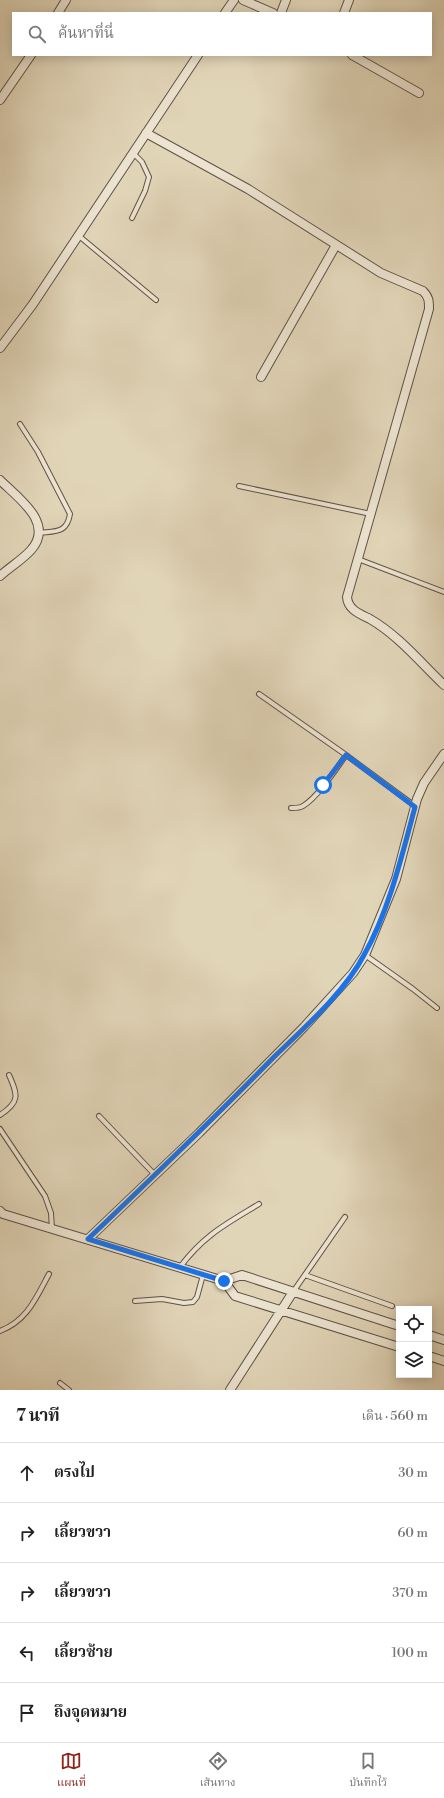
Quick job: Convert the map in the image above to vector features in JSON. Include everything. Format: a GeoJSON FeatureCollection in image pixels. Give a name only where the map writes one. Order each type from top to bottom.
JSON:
{"type":"FeatureCollection","features":[{"type":"Feature","properties":{"kind":"street"},"geometry":{"type":"LineString","coordinates":[[59,12],[66,0]]}},
{"type":"Feature","properties":{"kind":"street"},"geometry":{"type":"LineString","coordinates":[[227,12],[234,0]]}},
{"type":"Feature","properties":{"kind":"street"},"geometry":{"type":"LineString","coordinates":[[243,0],[271,12]]}},
{"type":"Feature","properties":{"kind":"street"},"geometry":{"type":"LineString","coordinates":[[281,12],[286,0]]}},
{"type":"Feature","properties":{"kind":"street"},"geometry":{"type":"LineString","coordinates":[[344,12],[349,0]]}},
{"type":"Feature","properties":{"kind":"street"},"geometry":{"type":"LineString","coordinates":[[0,100],[30,56]]}},
{"type":"Feature","properties":{"kind":"street"},"geometry":{"type":"LineString","coordinates":[[0,348],[33,304],[197,56]]}},
{"type":"Feature","properties":{"kind":"street"},"geometry":{"type":"LineString","coordinates":[[354,56],[419,92]]}},
{"type":"Feature","properties":{"kind":"street"},"geometry":{"type":"LineString","coordinates":[[146,133],[248,189],[381,274],[423,291],[428,295],[430,300],[429,309],[358,559],[347,591],[347,601],[349,606],[396,638],[444,685]]}},
{"type":"Feature","properties":{"kind":"street"},"geometry":{"type":"LineString","coordinates":[[261,377],[336,245]]}},
{"type":"Feature","properties":{"kind":"street"},"geometry":{"type":"LineString","coordinates":[[0,480],[33,514],[38,523],[40,533],[31,550],[0,576]]}},
{"type":"Feature","properties":{"kind":"street"},"geometry":{"type":"LineString","coordinates":[[88,1239],[199,1133],[304,1027],[353,973],[364,955],[396,879],[415,807],[424,783],[444,754]]}},
{"type":"Feature","properties":{"kind":"street"},"geometry":{"type":"LineString","coordinates":[[1,1213],[224,1281],[242,1275],[396,1325]]}},
{"type":"Feature","properties":{"kind":"street"},"geometry":{"type":"LineString","coordinates":[[224,1281],[235,1296],[396,1346]]}},
{"type":"Feature","properties":{"kind":"street"},"geometry":{"type":"LineString","coordinates":[[230,1390],[293,1292]]}},
{"type":"Feature","properties":{"kind":"street"},"geometry":{"type":"LineString","coordinates":[[432,1336],[444,1340]]}},
{"type":"Feature","properties":{"kind":"street"},"geometry":{"type":"LineString","coordinates":[[432,1357],[444,1361]]}},
{"type":"Feature","properties":{"kind":"lane"},"geometry":{"type":"LineString","coordinates":[[132,218],[149,177],[142,162],[133,153]]}},
{"type":"Feature","properties":{"kind":"lane"},"geometry":{"type":"LineString","coordinates":[[78,236],[156,300]]}},
{"type":"Feature","properties":{"kind":"lane"},"geometry":{"type":"LineString","coordinates":[[20,424],[38,452],[70,514],[65,528],[57,531],[40,533]]}},
{"type":"Feature","properties":{"kind":"lane"},"geometry":{"type":"LineString","coordinates":[[239,486],[370,514]]}},
{"type":"Feature","properties":{"kind":"lane"},"geometry":{"type":"LineString","coordinates":[[358,559],[444,592]]}},
{"type":"Feature","properties":{"kind":"lane"},"geometry":{"type":"LineString","coordinates":[[259,694],[346,755],[415,807]]}},
{"type":"Feature","properties":{"kind":"lane"},"geometry":{"type":"LineString","coordinates":[[291,808],[302,807],[310,800],[334,773],[346,755]]}},
{"type":"Feature","properties":{"kind":"lane"},"geometry":{"type":"LineString","coordinates":[[364,955],[413,989],[437,1008]]}},
{"type":"Feature","properties":{"kind":"lane"},"geometry":{"type":"LineString","coordinates":[[0,1115],[11,1108],[15,1101],[16,1091],[9,1075]]}},
{"type":"Feature","properties":{"kind":"lane"},"geometry":{"type":"LineString","coordinates":[[99,1116],[155,1175]]}},
{"type":"Feature","properties":{"kind":"lane"},"geometry":{"type":"LineString","coordinates":[[0,1129],[45,1196],[51,1213],[52,1229]]}},
{"type":"Feature","properties":{"kind":"lane"},"geometry":{"type":"LineString","coordinates":[[180,1267],[204,1239],[259,1204]]}},
{"type":"Feature","properties":{"kind":"lane"},"geometry":{"type":"LineString","coordinates":[[293,1292],[345,1217]]}},
{"type":"Feature","properties":{"kind":"lane"},"geometry":{"type":"LineString","coordinates":[[0,1331],[20,1320],[30,1310],[49,1274]]}},
{"type":"Feature","properties":{"kind":"lane"},"geometry":{"type":"LineString","coordinates":[[135,1301],[162,1299],[184,1303],[193,1302],[197,1297],[203,1275]]}},
{"type":"Feature","properties":{"kind":"lane"},"geometry":{"type":"LineString","coordinates":[[305,1275],[392,1306]]}},
{"type":"Feature","properties":{"kind":"lane"},"geometry":{"type":"LineString","coordinates":[[60,1383],[69,1390]]}},
{"type":"Feature","properties":{"kind":"route"},"geometry":{"type":"LineString","coordinates":[[224,1281],[88,1239],[199,1133],[304,1027],[334,996],[353,973],[364,955],[396,879],[415,807],[346,755],[334,773],[323,785]]}}]}
